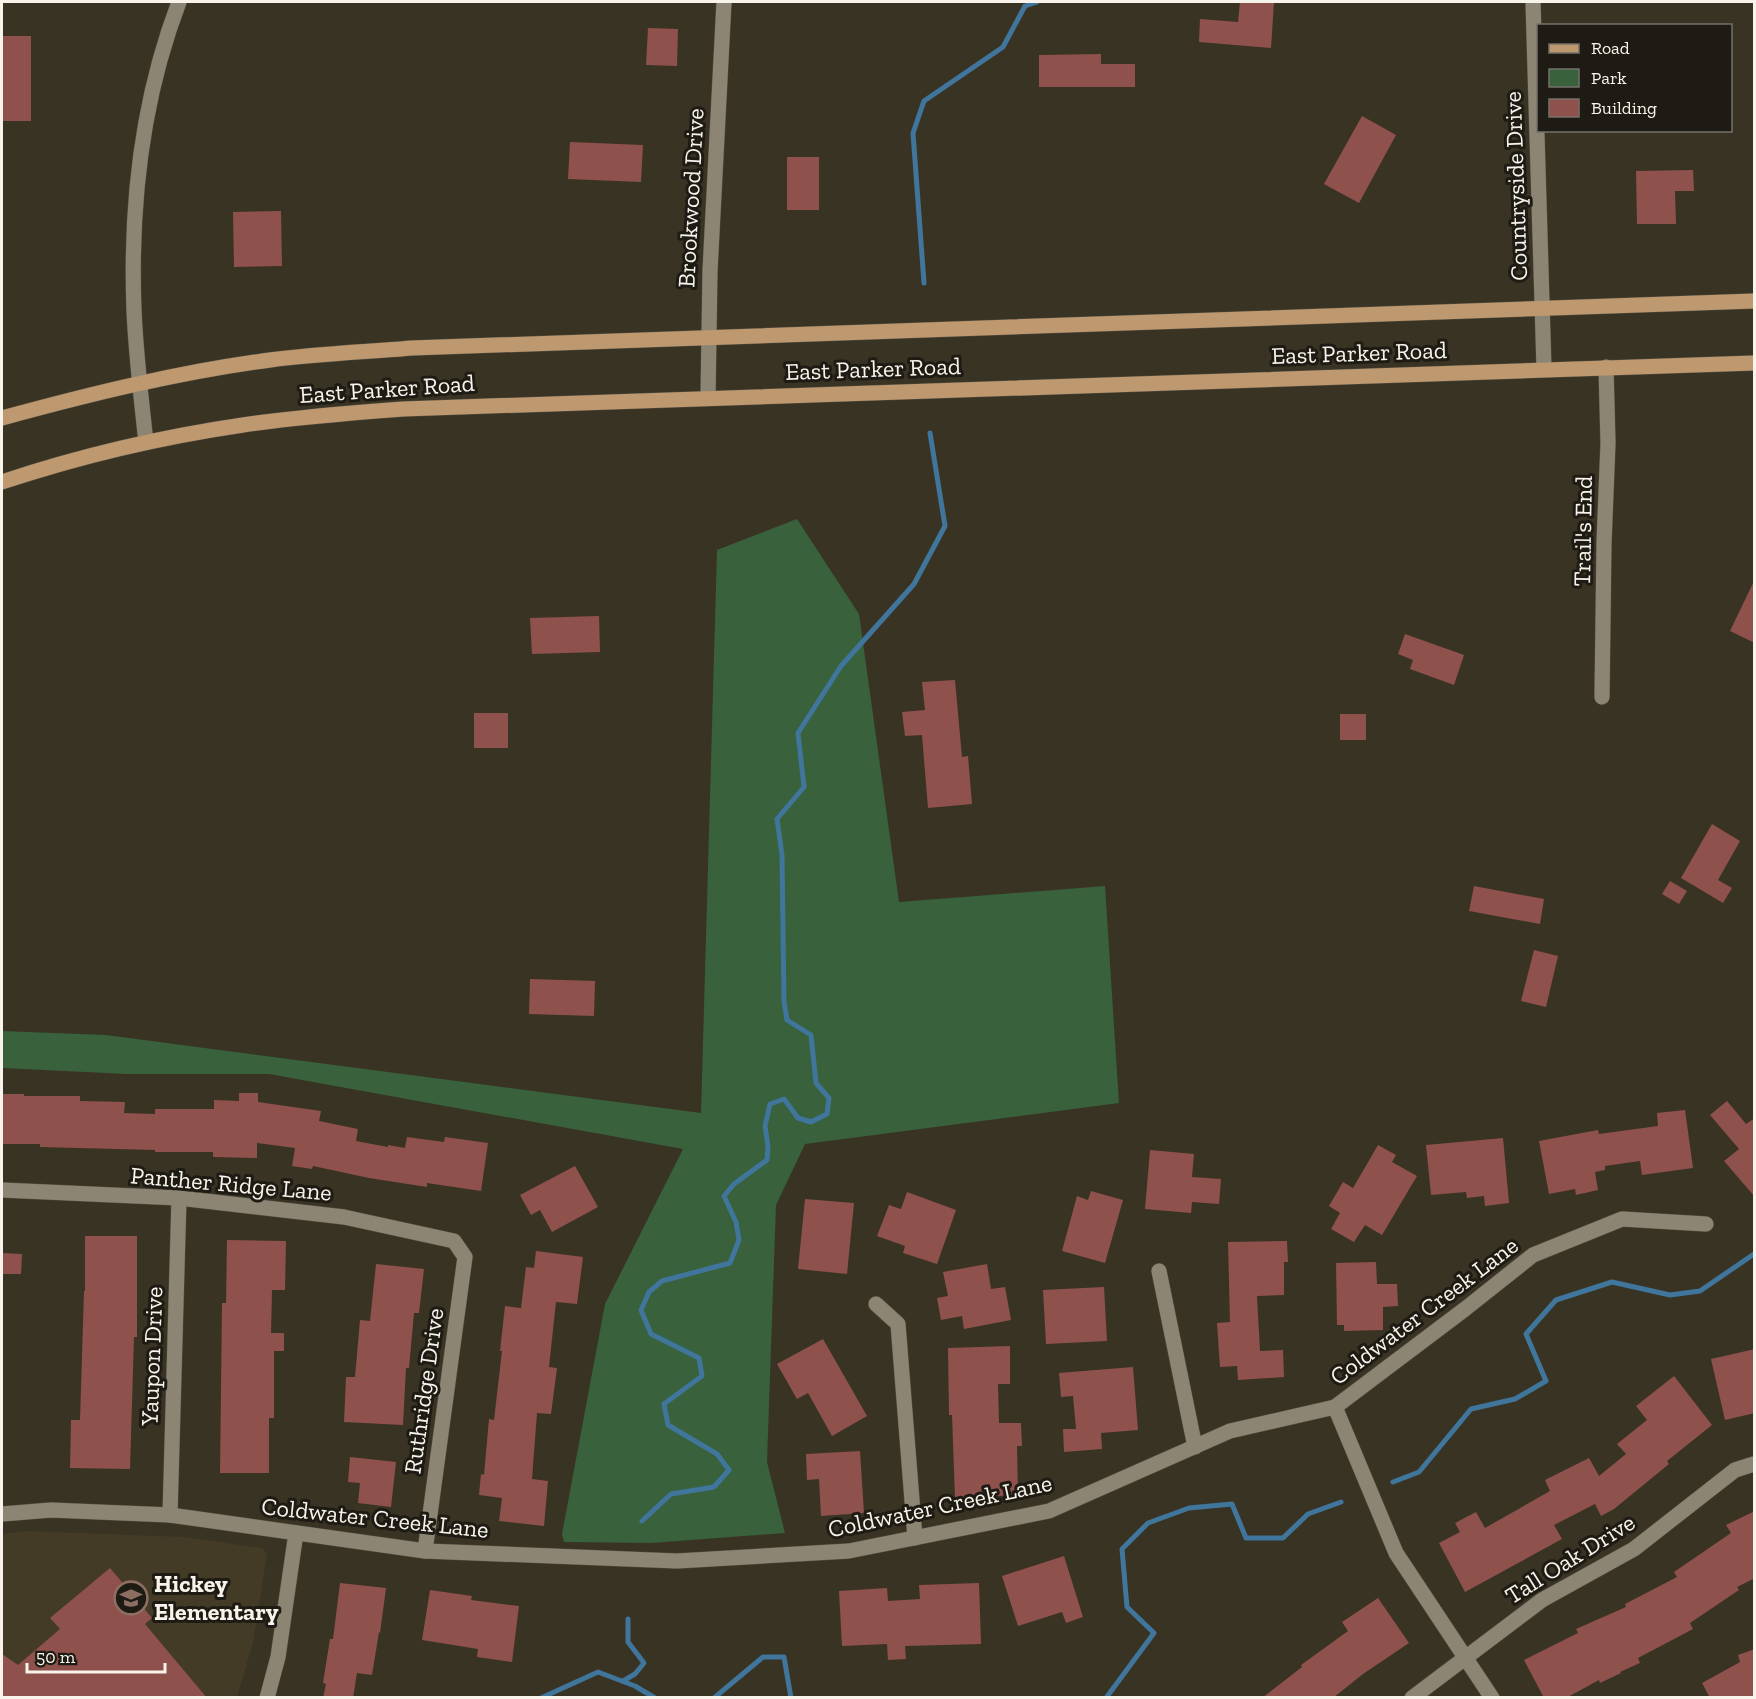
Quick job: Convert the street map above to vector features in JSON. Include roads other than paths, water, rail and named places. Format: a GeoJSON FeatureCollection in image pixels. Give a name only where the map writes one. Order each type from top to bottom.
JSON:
{"type":"FeatureCollection","features":[{"type":"Feature","properties":{"kind":"main road","name":"East Parker Road"},"geometry":{"type":"LineString","coordinates":[[2,418],[139,383],[270,360],[453,346],[1755,301]]}},
{"type":"Feature","properties":{"kind":"main road","name":"East Parker Road"},"geometry":{"type":"LineString","coordinates":[[2,482],[146,442],[241,425],[351,412],[457,406],[1755,363]]}},
{"type":"Feature","properties":{"kind":"street"},"geometry":{"type":"LineString","coordinates":[[146,442],[135,335],[136,208],[141,153],[158,70],[179,2]]}},
{"type":"Feature","properties":{"kind":"street","name":"Brookwood Drive"},"geometry":{"type":"LineString","coordinates":[[708,398],[712,218],[724,2]]}},
{"type":"Feature","properties":{"kind":"street","name":"Countryside Drive"},"geometry":{"type":"LineString","coordinates":[[1533,2],[1544,369]]}},
{"type":"Feature","properties":{"kind":"street","name":"Trail's End"},"geometry":{"type":"LineString","coordinates":[[1602,697],[1608,443],[1606,367]]}},
{"type":"Feature","properties":{"kind":"street","name":"Panther Ridge Lane"},"geometry":{"type":"LineString","coordinates":[[2,1190],[179,1198],[344,1217],[454,1242]]}},
{"type":"Feature","properties":{"kind":"street","name":"Yaupon Drive"},"geometry":{"type":"LineString","coordinates":[[170,1515],[179,1198]]}},
{"type":"Feature","properties":{"kind":"street","name":"Coldwater Creek Lane"},"geometry":{"type":"LineString","coordinates":[[2,1515],[51,1510],[170,1515],[425,1551],[677,1561],[849,1551],[1049,1511],[1230,1431],[1335,1407],[1533,1255],[1622,1219],[1706,1224]]}},
{"type":"Feature","properties":{"kind":"street","name":"Ruthridge Drive"},"geometry":{"type":"LineString","coordinates":[[425,1551],[465,1257],[454,1242]]}},
{"type":"Feature","properties":{"kind":"street"},"geometry":{"type":"LineString","coordinates":[[1159,1271],[1195,1447]]}},
{"type":"Feature","properties":{"kind":"street"},"geometry":{"type":"LineString","coordinates":[[876,1304],[897,1324],[915,1538]]}},
{"type":"Feature","properties":{"kind":"street"},"geometry":{"type":"LineString","coordinates":[[1335,1407],[1396,1553],[1492,1698]]}},
{"type":"Feature","properties":{"kind":"street","name":"Tall Oak Drive"},"geometry":{"type":"LineString","coordinates":[[1412,1698],[1542,1600],[1634,1549],[1735,1470],[1755,1464]]}},
{"type":"Feature","properties":{"kind":"street"},"geometry":{"type":"LineString","coordinates":[[267,1698],[278,1657],[296,1533]]}},
{"type":"Feature","properties":{"kind":"waterway"},"geometry":{"type":"LineString","coordinates":[[924,283],[913,133],[924,101],[1003,47],[1025,6],[1037,2]]}},
{"type":"Feature","properties":{"kind":"waterway"},"geometry":{"type":"LineString","coordinates":[[642,1521],[671,1494],[714,1487],[729,1470],[717,1454],[668,1425],[664,1404],[702,1376],[699,1358],[651,1334],[641,1310],[649,1292],[662,1281],[730,1263],[739,1240],[736,1222],[724,1196],[734,1184],[767,1160],[768,1146],[765,1126],[770,1104],[784,1099],[798,1118],[811,1122],[827,1114],[829,1098],[816,1083],[811,1035],[787,1020],[784,1002],[782,855],[777,819],[804,787],[798,733],[841,666],[914,584],[945,526],[930,433]]}},
{"type":"Feature","properties":{"kind":"waterway"},"geometry":{"type":"LineString","coordinates":[[1393,1482],[1419,1472],[1471,1409],[1515,1399],[1546,1381],[1526,1334],[1556,1300],[1612,1282],[1670,1295],[1700,1291],[1754,1254]]}},
{"type":"Feature","properties":{"kind":"waterway"},"geometry":{"type":"LineString","coordinates":[[1106,1698],[1154,1633],[1127,1607],[1122,1549],[1148,1523],[1189,1508],[1232,1504],[1246,1538],[1283,1538],[1308,1514],[1341,1502]]}},
{"type":"Feature","properties":{"kind":"waterway"},"geometry":{"type":"LineString","coordinates":[[623,1681],[635,1674],[644,1663],[628,1642],[628,1619]]}},
{"type":"Feature","properties":{"kind":"waterway"},"geometry":{"type":"LineString","coordinates":[[714,1698],[763,1657],[784,1657],[791,1698]]}},
{"type":"Feature","properties":{"kind":"waterway"},"geometry":{"type":"LineString","coordinates":[[541,1698],[598,1672],[635,1686],[655,1698]]}},
{"type":"Feature","properties":{"kind":"place","name":"Hickey Elementary"},"geometry":{"type":"Point","coordinates":[131,1598]}}]}
